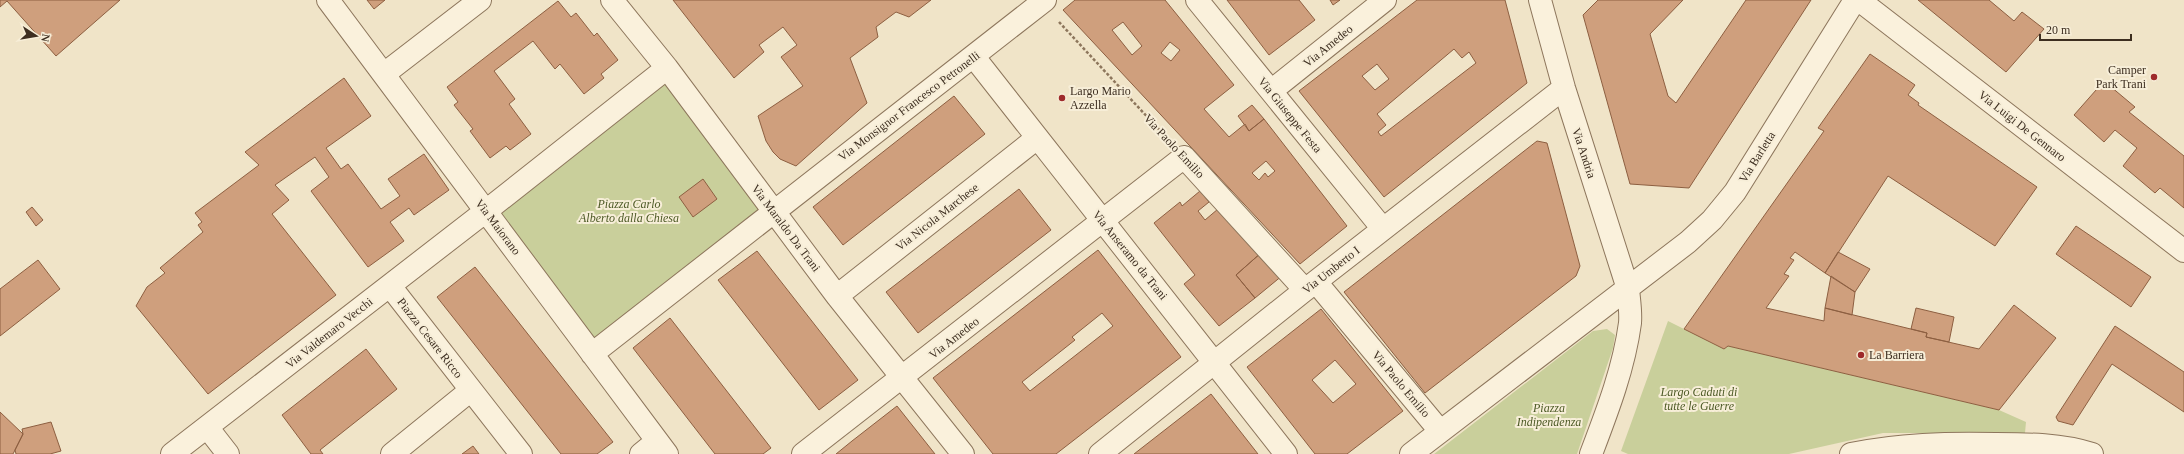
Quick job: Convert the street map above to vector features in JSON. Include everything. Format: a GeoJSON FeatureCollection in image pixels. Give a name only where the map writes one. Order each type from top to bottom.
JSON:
{"type":"FeatureCollection","features":[{"type":"Feature","properties":{"kind":"street","name":"Via Maiorano"},"geometry":{"type":"LineString","coordinates":[[328,0],[592,354],[655,450]]}},
{"type":"Feature","properties":{"kind":"street"},"geometry":{"type":"LineString","coordinates":[[384,74],[480,0]]}},
{"type":"Feature","properties":{"kind":"street","name":"Via Maraldo Da Trani"},"geometry":{"type":"LineString","coordinates":[[612,0],[667,68],[837,296],[963,454]]}},
{"type":"Feature","properties":{"kind":"street","name":"Via Giuseppe Festa"},"geometry":{"type":"LineString","coordinates":[[1197,0],[1383,229]]}},
{"type":"Feature","properties":{"kind":"street","name":"Via Amedeo"},"geometry":{"type":"LineString","coordinates":[[1271,91],[1385,0]]}},
{"type":"Feature","properties":{"kind":"street","name":"Via Barletta"},"geometry":{"type":"LineString","coordinates":[[1628,289],[1688,242],[1712,220],[1735,192],[1855,0]]}},
{"type":"Feature","properties":{"kind":"street","name":"Via Luigi De Gennaro"},"geometry":{"type":"LineString","coordinates":[[1860,0],[2184,251]]}},
{"type":"Feature","properties":{"kind":"street","name":"Via Monsignor Francesco Petronelli"},"geometry":{"type":"LineString","coordinates":[[773,211],[974,57],[1033,4]]}},
{"type":"Feature","properties":{"kind":"street","name":"Via Andria"},"geometry":{"type":"LineString","coordinates":[[1548,5],[1564,88],[1628,289]]}},
{"type":"Feature","properties":{"kind":"street","name":"Via Anseramo da Trani"},"geometry":{"type":"LineString","coordinates":[[974,57],[1286,454]]}},
{"type":"Feature","properties":{"kind":"street"},"geometry":{"type":"LineString","coordinates":[[486,211],[667,68]]}},
{"type":"Feature","properties":{"kind":"street","name":"Via Umberto I"},"geometry":{"type":"LineString","coordinates":[[1100,454],[1383,229],[1564,88]]}},
{"type":"Feature","properties":{"kind":"street","name":"Via Nicola Marchese"},"geometry":{"type":"LineString","coordinates":[[837,296],[1037,138]]}},
{"type":"Feature","properties":{"kind":"street"},"geometry":{"type":"LineString","coordinates":[[1103,221],[1184,157]]}},
{"type":"Feature","properties":{"kind":"street","name":"Via Paolo Emilio"},"geometry":{"type":"LineString","coordinates":[[1184,157],[1311,286],[1440,431]]}},
{"type":"Feature","properties":{"kind":"street","name":"Via Valdemaro Vecchi"},"geometry":{"type":"LineString","coordinates":[[172,454],[486,211]]}},
{"type":"Feature","properties":{"kind":"street"},"geometry":{"type":"LineString","coordinates":[[592,354],[773,211]]}},
{"type":"Feature","properties":{"kind":"street","name":"Via Amedeo"},"geometry":{"type":"LineString","coordinates":[[803,454],[1103,221]]}},
{"type":"Feature","properties":{"kind":"street","name":"Piazza Cesare Ricco"},"geometry":{"type":"LineString","coordinates":[[390,286],[521,454]]}},
{"type":"Feature","properties":{"kind":"street"},"geometry":{"type":"LineString","coordinates":[[1411,454],[1628,289]]}},
{"type":"Feature","properties":{"kind":"street"},"geometry":{"type":"LineString","coordinates":[[1591,454],[1613,394],[1624,354],[1630,322],[1628,289]]}},
{"type":"Feature","properties":{"kind":"street","name":"Piazza Cesare Ricco"},"geometry":{"type":"LineString","coordinates":[[392,454],[471,390]]}},
{"type":"Feature","properties":{"kind":"street"},"geometry":{"type":"LineString","coordinates":[[207,427],[228,454]]}},
{"type":"Feature","properties":{"kind":"street"},"geometry":{"type":"LineString","coordinates":[[1854,454],[1944,443],[2038,444],[2064,447],[2092,454]]}},
{"type":"Feature","properties":{"kind":"path","name":"Via Paolo Emilio"},"geometry":{"type":"LineString","coordinates":[[1033,4],[1184,157]]}},
{"type":"Feature","properties":{"kind":"green space","name":"Piazza Carlo Alberto dalla Chiesa"},"geometry":{"type":"Polygon","coordinates":[[[665,81],[763,209],[594,340],[495,213],[665,81]]]}},
{"type":"Feature","properties":{"kind":"green space","name":"Largo Caduti di tutte le Guerre"},"geometry":{"type":"Polygon","coordinates":[[[1668,321],[1724,349],[1728,346],[1999,410],[2026,422],[2025,433],[1883,433],[1789,454],[1628,454],[1621,451],[1668,321]]]}},
{"type":"Feature","properties":{"kind":"green space","name":"Piazza Indipendenza"},"geometry":{"type":"Polygon","coordinates":[[[1607,329],[1615,335],[1613,348],[1577,454],[1434,454],[1593,331],[1607,329]]]}},
{"type":"Feature","properties":{"kind":"building"},"geometry":{"type":"Polygon","coordinates":[[[0,0],[120,0],[56,56],[7,1],[0,7],[0,0]]]}},
{"type":"Feature","properties":{"kind":"building"},"geometry":{"type":"Polygon","coordinates":[[[367,0],[385,0],[374,9],[367,0]]]}},
{"type":"Feature","properties":{"kind":"building"},"geometry":{"type":"Polygon","coordinates":[[[673,0],[931,0],[909,17],[896,12],[876,27],[878,37],[850,58],[867,103],[796,166],[780,159],[773,152],[766,141],[758,116],[803,86],[781,57],[797,45],[783,27],[759,45],[764,52],[734,78],[673,0]]]}},
{"type":"Feature","properties":{"kind":"building"},"geometry":{"type":"Polygon","coordinates":[[[1075,0],[1165,0],[1234,85],[1204,109],[1229,137],[1245,124],[1249,131],[1264,119],[1347,226],[1300,264],[1063,10],[1075,0]],[[1123,22],[1112,30],[1132,55],[1142,46],[1123,22]],[[1170,42],[1161,53],[1171,61],[1180,50],[1170,42]],[[1266,161],[1252,173],[1259,180],[1265,173],[1268,177],[1275,171],[1266,161]]]}},
{"type":"Feature","properties":{"kind":"building"},"geometry":{"type":"Polygon","coordinates":[[[1227,0],[1299,0],[1315,20],[1269,55],[1227,0]]]}},
{"type":"Feature","properties":{"kind":"building"},"geometry":{"type":"Polygon","coordinates":[[[1330,0],[1340,0],[1333,5],[1330,0]]]}},
{"type":"Feature","properties":{"kind":"building"},"geometry":{"type":"Polygon","coordinates":[[[1417,0],[1505,0],[1527,83],[1384,197],[1299,91],[1417,0]],[[1454,49],[1377,114],[1386,125],[1378,132],[1381,136],[1476,63],[1469,52],[1462,58],[1454,49]],[[1377,64],[1362,76],[1375,90],[1389,79],[1377,64]]]}},
{"type":"Feature","properties":{"kind":"building"},"geometry":{"type":"Polygon","coordinates":[[[1598,0],[1683,0],[1650,34],[1668,96],[1676,103],[1746,0],[1811,0],[1689,188],[1630,184],[1583,15],[1598,0]]]}},
{"type":"Feature","properties":{"kind":"building"},"geometry":{"type":"Polygon","coordinates":[[[1918,0],[1989,0],[2014,21],[2022,12],[2044,29],[2006,72],[1918,0]]]}},
{"type":"Feature","properties":{"kind":"building"},"geometry":{"type":"Polygon","coordinates":[[[558,1],[571,17],[576,13],[594,36],[597,33],[618,60],[601,74],[604,78],[584,94],[560,64],[555,69],[533,41],[494,71],[515,99],[509,104],[531,134],[510,150],[506,146],[490,158],[470,131],[473,129],[454,105],[458,102],[447,87],[558,1]]]}},
{"type":"Feature","properties":{"kind":"building"},"geometry":{"type":"Polygon","coordinates":[[[1870,54],[1915,85],[1908,95],[1919,103],[1918,105],[2037,187],[1995,246],[1888,176],[1825,273],[1795,252],[1790,258],[1794,260],[1784,274],[1789,276],[1766,308],[1824,321],[1825,308],[1927,333],[1926,337],[1979,349],[2014,305],[2056,338],[1999,410],[1728,346],[1724,349],[1684,329],[1824,131],[1818,128],[1870,54]]]}},
{"type":"Feature","properties":{"kind":"building"},"geometry":{"type":"Polygon","coordinates":[[[344,78],[371,116],[326,148],[341,169],[348,164],[381,209],[400,196],[388,179],[424,154],[449,190],[414,215],[409,208],[390,222],[404,241],[368,267],[311,191],[329,177],[315,157],[275,185],[289,200],[272,214],[336,295],[208,394],[136,306],[147,287],[165,273],[160,268],[203,232],[198,225],[202,222],[195,213],[259,165],[245,152],[344,78]]]}},
{"type":"Feature","properties":{"kind":"building"},"geometry":{"type":"Polygon","coordinates":[[[2104,81],[2135,107],[2129,112],[2184,156],[2184,208],[2160,188],[2155,193],[2123,166],[2137,148],[2115,130],[2104,142],[2074,115],[2104,81]]]}},
{"type":"Feature","properties":{"kind":"building"},"geometry":{"type":"Polygon","coordinates":[[[954,96],[985,134],[843,245],[813,207],[954,96]]]}},
{"type":"Feature","properties":{"kind":"building"},"geometry":{"type":"Polygon","coordinates":[[[1252,105],[1264,119],[1249,131],[1238,116],[1252,105]]]}},
{"type":"Feature","properties":{"kind":"building"},"geometry":{"type":"Polygon","coordinates":[[[1537,141],[1547,143],[1580,266],[1576,276],[1425,393],[1344,292],[1537,141]]]}},
{"type":"Feature","properties":{"kind":"building"},"geometry":{"type":"Polygon","coordinates":[[[703,179],[717,199],[693,217],[679,197],[703,179]]]}},
{"type":"Feature","properties":{"kind":"building"},"geometry":{"type":"Polygon","coordinates":[[[1019,189],[1051,230],[918,333],[886,292],[1019,189]]]}},
{"type":"Feature","properties":{"kind":"building"},"geometry":{"type":"Polygon","coordinates":[[[1200,191],[1209,202],[1198,211],[1205,220],[1218,209],[1262,252],[1236,275],[1255,298],[1219,326],[1184,284],[1195,275],[1154,223],[1180,202],[1182,206],[1200,191]]]}},
{"type":"Feature","properties":{"kind":"building"},"geometry":{"type":"Polygon","coordinates":[[[32,207],[43,220],[36,226],[26,212],[32,207]]]}},
{"type":"Feature","properties":{"kind":"building"},"geometry":{"type":"Polygon","coordinates":[[[2076,226],[2151,277],[2131,307],[2056,254],[2076,226]]]}},
{"type":"Feature","properties":{"kind":"building"},"geometry":{"type":"Polygon","coordinates":[[[1098,250],[1181,357],[1056,454],[993,454],[933,378],[1098,250]],[[1102,313],[1072,337],[1075,340],[1022,382],[1030,391],[1113,326],[1102,313]]]}},
{"type":"Feature","properties":{"kind":"building"},"geometry":{"type":"Polygon","coordinates":[[[757,251],[858,380],[819,410],[718,280],[757,251]]]}},
{"type":"Feature","properties":{"kind":"building"},"geometry":{"type":"Polygon","coordinates":[[[1262,252],[1283,275],[1255,298],[1236,275],[1262,252]]]}},
{"type":"Feature","properties":{"kind":"building"},"geometry":{"type":"Polygon","coordinates":[[[1838,252],[1870,269],[1855,292],[1825,273],[1838,252]]]}},
{"type":"Feature","properties":{"kind":"building"},"geometry":{"type":"Polygon","coordinates":[[[38,260],[60,289],[0,336],[0,289],[38,260]]]}},
{"type":"Feature","properties":{"kind":"building"},"geometry":{"type":"Polygon","coordinates":[[[475,267],[613,442],[597,454],[561,454],[437,297],[475,267]]]}},
{"type":"Feature","properties":{"kind":"building"},"geometry":{"type":"Polygon","coordinates":[[[1831,276],[1855,292],[1852,315],[1825,308],[1831,276]]]}},
{"type":"Feature","properties":{"kind":"building"},"geometry":{"type":"Polygon","coordinates":[[[1916,308],[1954,317],[1949,342],[1926,337],[1927,333],[1911,329],[1916,308]]]}},
{"type":"Feature","properties":{"kind":"building"},"geometry":{"type":"Polygon","coordinates":[[[1321,309],[1403,411],[1347,454],[1315,454],[1247,367],[1321,309]],[[1335,360],[1312,380],[1333,403],[1356,384],[1335,360]]]}},
{"type":"Feature","properties":{"kind":"building"},"geometry":{"type":"Polygon","coordinates":[[[670,318],[771,448],[763,454],[715,454],[633,348],[670,318]]]}},
{"type":"Feature","properties":{"kind":"building"},"geometry":{"type":"Polygon","coordinates":[[[2115,326],[2184,372],[2184,412],[2112,364],[2073,425],[2058,421],[2056,417],[2115,326]]]}},
{"type":"Feature","properties":{"kind":"building"},"geometry":{"type":"Polygon","coordinates":[[[366,349],[397,389],[320,450],[323,454],[311,454],[282,415],[366,349]]]}},
{"type":"Feature","properties":{"kind":"building"},"geometry":{"type":"Polygon","coordinates":[[[1211,394],[1258,454],[1134,454],[1211,394]]]}},
{"type":"Feature","properties":{"kind":"building"},"geometry":{"type":"Polygon","coordinates":[[[897,406],[935,454],[836,454],[852,441],[897,406]]]}},
{"type":"Feature","properties":{"kind":"building"},"geometry":{"type":"Polygon","coordinates":[[[0,412],[23,434],[13,454],[0,454],[0,412]]]}},
{"type":"Feature","properties":{"kind":"building"},"geometry":{"type":"Polygon","coordinates":[[[51,422],[61,451],[50,454],[16,454],[15,450],[23,434],[22,429],[51,422]]]}},
{"type":"Feature","properties":{"kind":"building"},"geometry":{"type":"Polygon","coordinates":[[[473,446],[479,454],[462,454],[473,446]]]}},
{"type":"Feature","properties":{"kind":"place","name":"Camper Park Trani"},"geometry":{"type":"Point","coordinates":[2154,77]}},
{"type":"Feature","properties":{"kind":"place","name":"Largo Mario Azzella"},"geometry":{"type":"Point","coordinates":[1062,98]}},
{"type":"Feature","properties":{"kind":"place","name":"La Barriera"},"geometry":{"type":"Point","coordinates":[1861,355]}}]}
